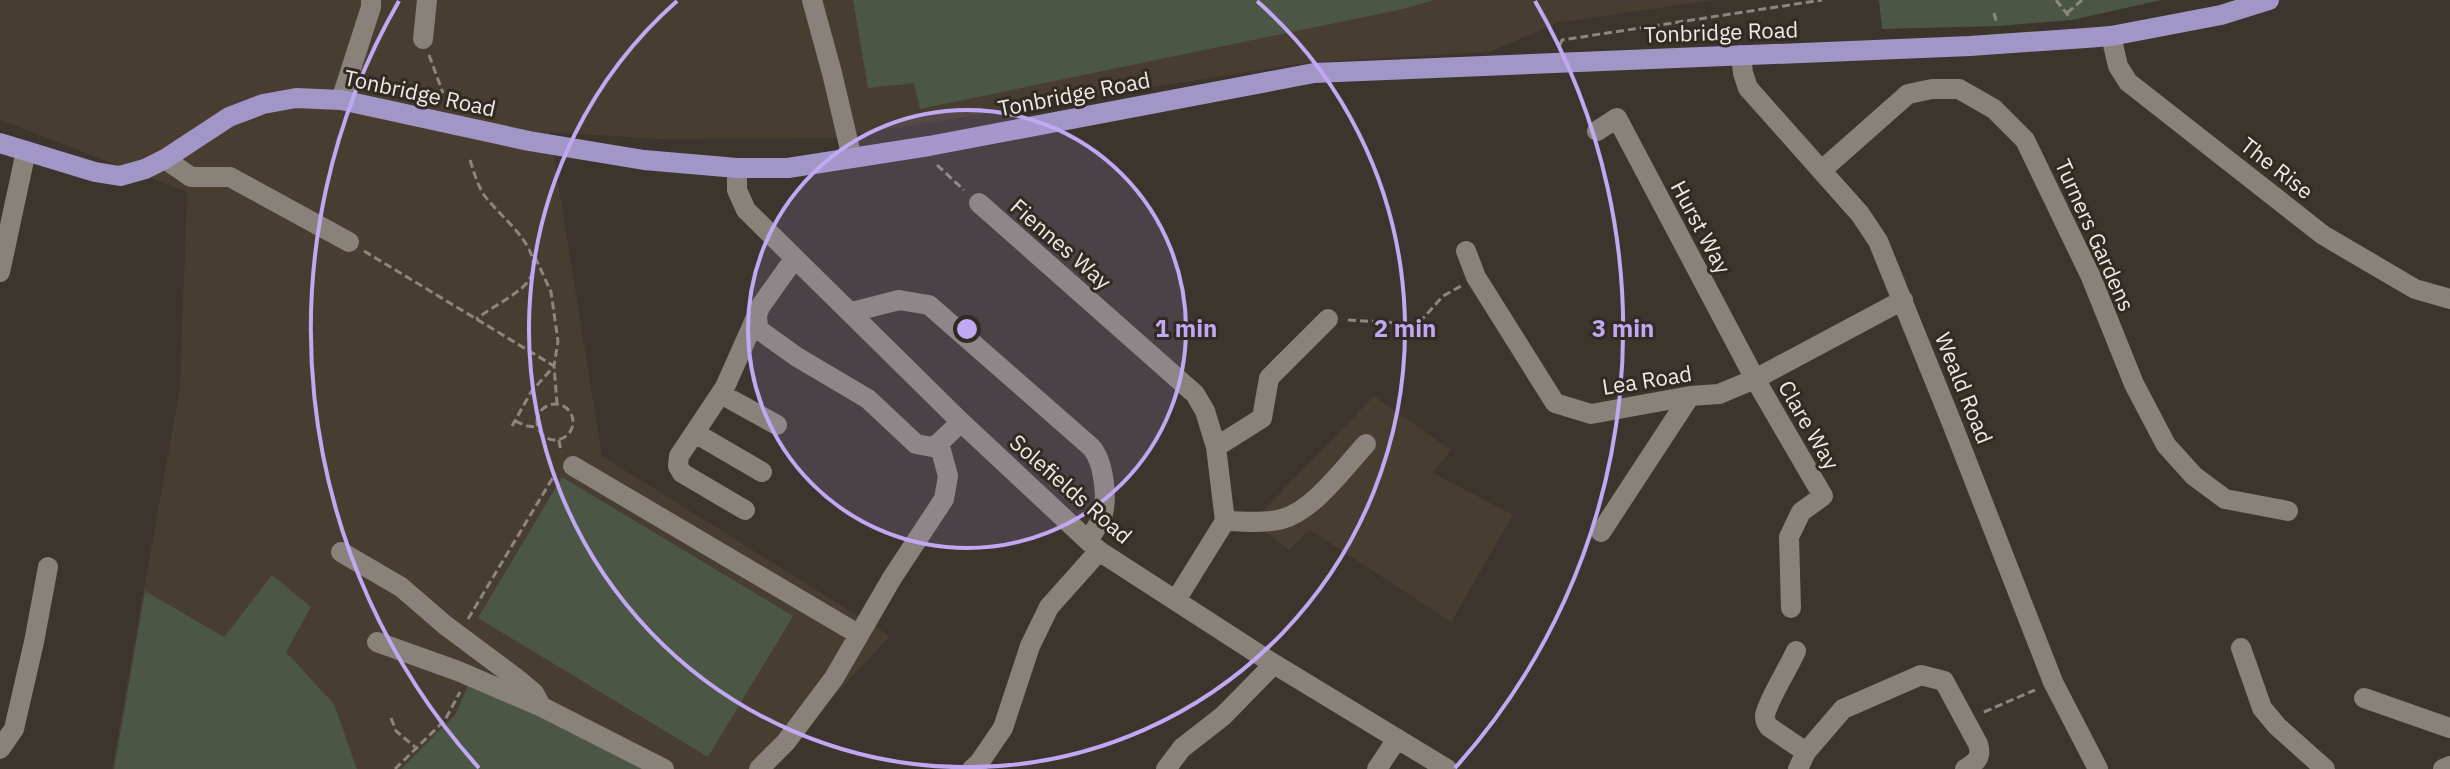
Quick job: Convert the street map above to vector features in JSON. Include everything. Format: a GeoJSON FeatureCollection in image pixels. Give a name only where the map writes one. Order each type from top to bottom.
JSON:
{"type":"FeatureCollection","features":[{"type":"Feature","properties":{"kind":"main road","name":"Tonbridge Road"},"geometry":{"type":"LineString","coordinates":[[0,143],[95,172],[120,176],[165,159],[229,117],[263,104],[296,98],[341,100],[529,141],[644,160],[737,168],[788,168],[929,146],[1314,73],[1970,46],[2111,36],[2221,15],[2269,0]]}},
{"type":"Feature","properties":{"kind":"street"},"geometry":{"type":"LineString","coordinates":[[341,100],[371,0]]}},
{"type":"Feature","properties":{"kind":"street"},"geometry":{"type":"LineString","coordinates":[[423,39],[427,0]]}},
{"type":"Feature","properties":{"kind":"street"},"geometry":{"type":"LineString","coordinates":[[812,0],[852,158]]}},
{"type":"Feature","properties":{"kind":"street","name":"The Rise"},"geometry":{"type":"LineString","coordinates":[[2111,36],[2118,66],[2128,82],[2323,235],[2415,289],[2450,299]]}},
{"type":"Feature","properties":{"kind":"street","name":"Weald Road"},"geometry":{"type":"LineString","coordinates":[[1741,55],[1748,88],[1860,214],[1878,241],[2053,682],[2098,769]]}},
{"type":"Feature","properties":{"kind":"street","name":"Turners Gardens"},"geometry":{"type":"LineString","coordinates":[[1822,170],[1908,94],[1932,89],[1959,89],[1994,109],[2025,140],[2091,277],[2134,384],[2166,445],[2194,476],[2225,499],[2288,511]]}},
{"type":"Feature","properties":{"kind":"street","name":"Hurst Way"},"geometry":{"type":"LineString","coordinates":[[1597,131],[1621,114],[1755,379]]}},
{"type":"Feature","properties":{"kind":"street"},"geometry":{"type":"LineString","coordinates":[[0,272],[26,151]]}},
{"type":"Feature","properties":{"kind":"street"},"geometry":{"type":"LineString","coordinates":[[165,159],[191,177],[230,177],[349,242]]}},
{"type":"Feature","properties":{"kind":"street","name":"Solefields Road"},"geometry":{"type":"LineString","coordinates":[[737,168],[737,190],[746,210],[961,422],[1094,546],[1274,664],[1447,769]]}},
{"type":"Feature","properties":{"kind":"street","name":"Fiennes Way"},"geometry":{"type":"LineString","coordinates":[[979,203],[1195,394],[1205,411],[1216,447],[1225,521]]}},
{"type":"Feature","properties":{"kind":"street","name":"Lea Road"},"geometry":{"type":"LineString","coordinates":[[1466,251],[1476,277],[1555,403],[1591,414],[1690,396],[1719,394],[1755,379],[1903,300]]}},
{"type":"Feature","properties":{"kind":"street"},"geometry":{"type":"LineString","coordinates":[[745,510],[682,473],[678,466],[679,456],[721,394],[757,315],[794,259]]}},
{"type":"Feature","properties":{"kind":"street"},"geometry":{"type":"LineString","coordinates":[[852,312],[899,300],[929,305],[1098,455],[1104,493],[1102,518],[1094,546],[1049,607],[1030,646],[1003,728],[972,769]]}},
{"type":"Feature","properties":{"kind":"street"},"geometry":{"type":"LineString","coordinates":[[757,315],[758,329],[764,334],[868,399],[916,444],[926,446],[939,443],[961,422]]}},
{"type":"Feature","properties":{"kind":"street"},"geometry":{"type":"LineString","coordinates":[[1216,447],[1262,418],[1269,378],[1328,319]]}},
{"type":"Feature","properties":{"kind":"street","name":"Clare Way"},"geometry":{"type":"LineString","coordinates":[[1755,379],[1823,496],[1801,512],[1789,537],[1791,608]]}},
{"type":"Feature","properties":{"kind":"street"},"geometry":{"type":"LineString","coordinates":[[721,394],[777,425]]}},
{"type":"Feature","properties":{"kind":"street"},"geometry":{"type":"LineString","coordinates":[[1601,532],[1690,396]]}},
{"type":"Feature","properties":{"kind":"street"},"geometry":{"type":"LineString","coordinates":[[695,433],[762,472]]}},
{"type":"Feature","properties":{"kind":"street"},"geometry":{"type":"LineString","coordinates":[[759,769],[786,742],[834,678],[892,578],[944,499],[948,476],[939,443]]}},
{"type":"Feature","properties":{"kind":"street"},"geometry":{"type":"LineString","coordinates":[[1176,600],[1225,521],[1263,522],[1296,515],[1366,444]]}},
{"type":"Feature","properties":{"kind":"street"},"geometry":{"type":"LineString","coordinates":[[564,465],[625,488],[858,634]]}},
{"type":"Feature","properties":{"kind":"street"},"geometry":{"type":"LineString","coordinates":[[341,552],[401,587],[445,625],[520,681],[534,693],[542,707]]}},
{"type":"Feature","properties":{"kind":"street"},"geometry":{"type":"LineString","coordinates":[[0,749],[14,729],[48,567]]}},
{"type":"Feature","properties":{"kind":"street"},"geometry":{"type":"LineString","coordinates":[[377,642],[458,671],[542,707],[664,769]]}},
{"type":"Feature","properties":{"kind":"street"},"geometry":{"type":"LineString","coordinates":[[2241,648],[2262,708],[2277,726],[2325,769]]}},
{"type":"Feature","properties":{"kind":"street"},"geometry":{"type":"LineString","coordinates":[[1796,651],[1765,715],[1769,727],[1802,760],[1843,709],[1921,675],[1944,681],[1978,744],[1981,752],[1979,759],[1965,769]]}},
{"type":"Feature","properties":{"kind":"street"},"geometry":{"type":"LineString","coordinates":[[1166,769],[1182,748],[1223,716],[1274,664]]}},
{"type":"Feature","properties":{"kind":"street"},"geometry":{"type":"LineString","coordinates":[[2364,698],[2450,728]]}},
{"type":"Feature","properties":{"kind":"street"},"geometry":{"type":"LineString","coordinates":[[1377,769],[1397,739]]}},
{"type":"Feature","properties":{"kind":"street"},"geometry":{"type":"LineString","coordinates":[[2443,769],[2450,766]]}},
{"type":"Feature","properties":{"kind":"path"},"geometry":{"type":"LineString","coordinates":[[1552,62],[1562,40],[1822,0]]}},
{"type":"Feature","properties":{"kind":"path"},"geometry":{"type":"LineString","coordinates":[[2067,13],[2082,0]]}},
{"type":"Feature","properties":{"kind":"path"},"geometry":{"type":"LineString","coordinates":[[1994,13],[1998,26]]}},
{"type":"Feature","properties":{"kind":"path"},"geometry":{"type":"LineString","coordinates":[[423,39],[443,93]]}},
{"type":"Feature","properties":{"kind":"path"},"geometry":{"type":"LineString","coordinates":[[929,146],[936,164],[979,203]]}},
{"type":"Feature","properties":{"kind":"path"},"geometry":{"type":"LineString","coordinates":[[470,160],[477,183],[486,198],[533,254],[551,292],[558,341],[554,366],[557,403]]}},
{"type":"Feature","properties":{"kind":"path"},"geometry":{"type":"LineString","coordinates":[[349,242],[554,366]]}},
{"type":"Feature","properties":{"kind":"path"},"geometry":{"type":"LineString","coordinates":[[476,319],[524,286],[534,270],[533,254]]}},
{"type":"Feature","properties":{"kind":"path"},"geometry":{"type":"LineString","coordinates":[[1328,319],[1418,324],[1443,296],[1476,277]]}},
{"type":"Feature","properties":{"kind":"path"},"geometry":{"type":"LineString","coordinates":[[537,427],[513,424],[531,392],[554,366]]}},
{"type":"Feature","properties":{"kind":"path"},"geometry":{"type":"LineString","coordinates":[[557,403],[569,410],[574,420],[568,435],[559,440],[543,436],[537,427],[540,411],[557,403]]}},
{"type":"Feature","properties":{"kind":"path"},"geometry":{"type":"LineString","coordinates":[[465,623],[564,465],[559,440]]}},
{"type":"Feature","properties":{"kind":"path"},"geometry":{"type":"LineString","coordinates":[[395,769],[445,720],[465,682]]}},
{"type":"Feature","properties":{"kind":"path"},"geometry":{"type":"LineString","coordinates":[[1966,720],[2053,682]]}},
{"type":"Feature","properties":{"kind":"path"},"geometry":{"type":"LineString","coordinates":[[391,718],[396,731],[415,747]]}},
{"type":"Feature","properties":{"kind":"shaded area"},"geometry":{"type":"Polygon","coordinates":[[[0,0],[1713,0],[1557,23],[1489,52],[1311,62],[832,138],[657,139],[550,132],[602,456],[890,636],[767,769],[112,769],[180,387],[187,192],[0,120],[0,0]]]}},
{"type":"Feature","properties":{"kind":"shaded area"},"geometry":{"type":"Polygon","coordinates":[[[1374,396],[1451,450],[1433,473],[1513,515],[1451,622],[1310,530],[1289,550],[1252,522],[1374,396]]]}},
{"type":"Feature","properties":{"kind":"green space"},"geometry":{"type":"Polygon","coordinates":[[[853,0],[1434,0],[920,109],[914,83],[868,88],[853,0]]]}},
{"type":"Feature","properties":{"kind":"green space"},"geometry":{"type":"Polygon","coordinates":[[[1879,0],[2161,0],[2072,20],[1998,26],[1882,29],[1879,0]]]}},
{"type":"Feature","properties":{"kind":"green space"},"geometry":{"type":"Polygon","coordinates":[[[562,477],[793,616],[708,757],[478,618],[562,477]]]}},
{"type":"Feature","properties":{"kind":"green space"},"geometry":{"type":"Polygon","coordinates":[[[272,575],[311,607],[286,652],[334,704],[357,769],[114,769],[145,591],[224,637],[272,575]]]}},
{"type":"Feature","properties":{"kind":"green space"},"geometry":{"type":"Polygon","coordinates":[[[468,686],[664,769],[401,769],[455,715],[468,686]]]}}]}
